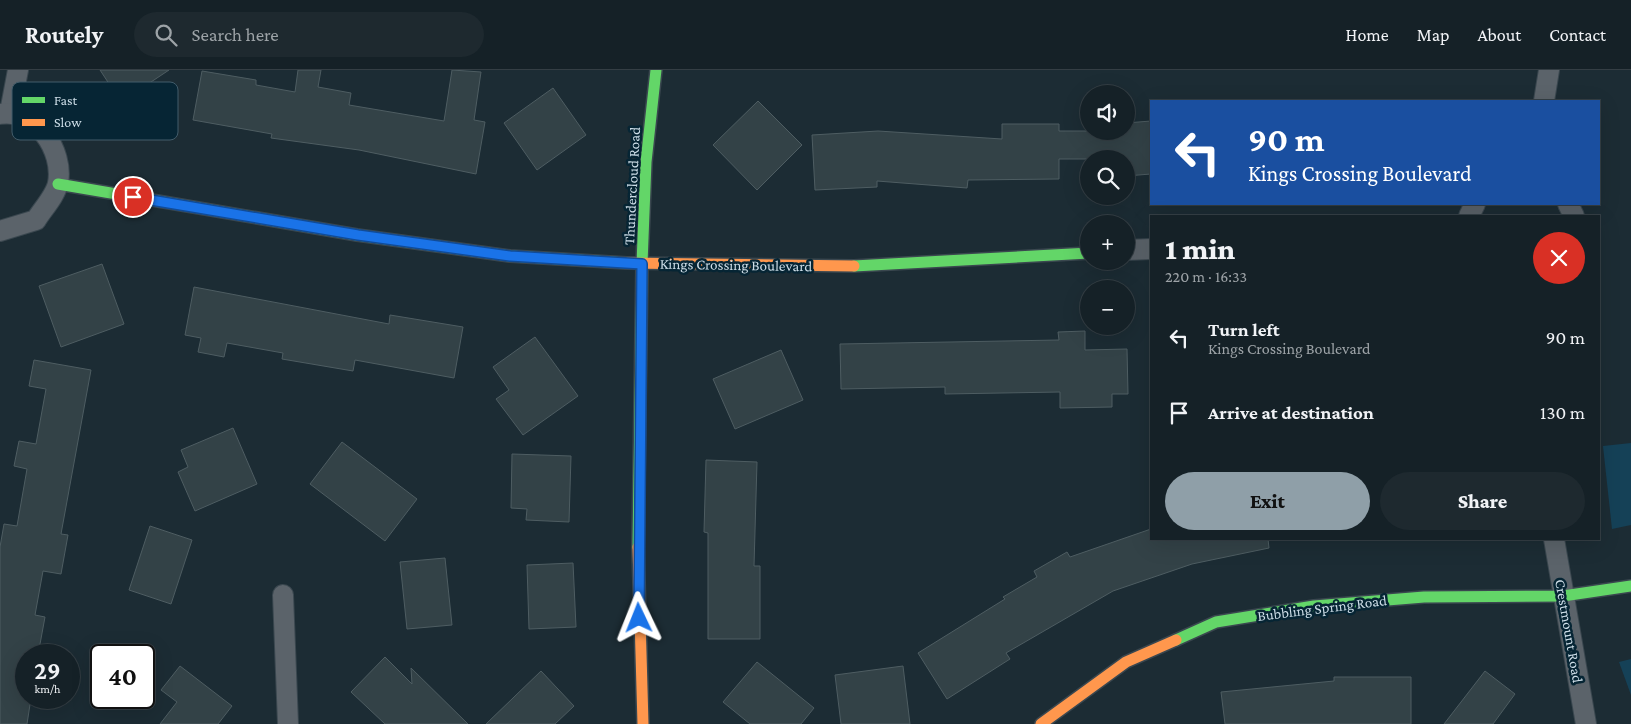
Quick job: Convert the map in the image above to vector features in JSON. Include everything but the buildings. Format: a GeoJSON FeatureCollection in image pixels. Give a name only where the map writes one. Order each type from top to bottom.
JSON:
{"type":"FeatureCollection","features":[{"type":"Feature","properties":{"kind":"street"},"geometry":{"type":"LineString","coordinates":[[14,82],[18,70]]}},
{"type":"Feature","properties":{"kind":"street","name":"Thundercloud Road"},"geometry":{"type":"LineString","coordinates":[[643,724],[638,583],[642,264],[646,162],[656,70]]}},
{"type":"Feature","properties":{"kind":"street"},"geometry":{"type":"LineString","coordinates":[[1544,100],[1549,70]]}},
{"type":"Feature","properties":{"kind":"street"},"geometry":{"type":"LineString","coordinates":[[5,113],[12,90]]}},
{"type":"Feature","properties":{"kind":"street"},"geometry":{"type":"LineString","coordinates":[[0,231],[36,220],[58,184],[57,153],[48,140]]}},
{"type":"Feature","properties":{"kind":"street","name":"Kings Crossing Boulevard"},"geometry":{"type":"LineString","coordinates":[[58,184],[377,238],[510,256],[642,264],[858,266],[1080,254]]}},
{"type":"Feature","properties":{"kind":"street"},"geometry":{"type":"LineString","coordinates":[[1135,250],[1150,249]]}},
{"type":"Feature","properties":{"kind":"street","name":"Crestmount Road"},"geometry":{"type":"LineString","coordinates":[[1554,540],[1586,724]]}},
{"type":"Feature","properties":{"kind":"street","name":"Bubbling Spring Road"},"geometry":{"type":"LineString","coordinates":[[1041,724],[1126,662],[1216,622],[1314,606],[1424,597],[1563,596],[1631,586]]}},
{"type":"Feature","properties":{"kind":"street"},"geometry":{"type":"LineString","coordinates":[[282,595],[288,724]]}},
{"type":"Feature","properties":{"kind":"shaded area"},"geometry":{"type":"Polygon","coordinates":[[[1631,443],[1631,525],[1612,529],[1603,446],[1631,443]]]}},
{"type":"Feature","properties":{"kind":"shaded area"},"geometry":{"type":"Polygon","coordinates":[[[1631,659],[1631,695],[1619,662],[1631,659]]]}},
{"type":"Feature","properties":{"kind":"traffic: fast"},"geometry":{"type":"LineString","coordinates":[[638,547],[642,264],[646,162],[656,70]]}},
{"type":"Feature","properties":{"kind":"traffic: fast"},"geometry":{"type":"LineString","coordinates":[[58,184],[357,235],[510,256],[627,263]]}},
{"type":"Feature","properties":{"kind":"traffic: fast"},"geometry":{"type":"LineString","coordinates":[[854,266],[1080,253]]}},
{"type":"Feature","properties":{"kind":"traffic: fast"},"geometry":{"type":"LineString","coordinates":[[1176,640],[1216,622],[1314,606],[1424,597],[1563,596],[1631,586]]}},
{"type":"Feature","properties":{"kind":"traffic: slow"},"geometry":{"type":"LineString","coordinates":[[627,263],[854,266]]}},
{"type":"Feature","properties":{"kind":"traffic: slow"},"geometry":{"type":"LineString","coordinates":[[638,547],[643,724]]}},
{"type":"Feature","properties":{"kind":"traffic: slow"},"geometry":{"type":"LineString","coordinates":[[1041,724],[1126,662],[1176,640]]}},
{"type":"Feature","properties":{"kind":"route"},"geometry":{"type":"LineString","coordinates":[[133,197],[358,235],[510,256],[642,264],[639,618]]}}]}
